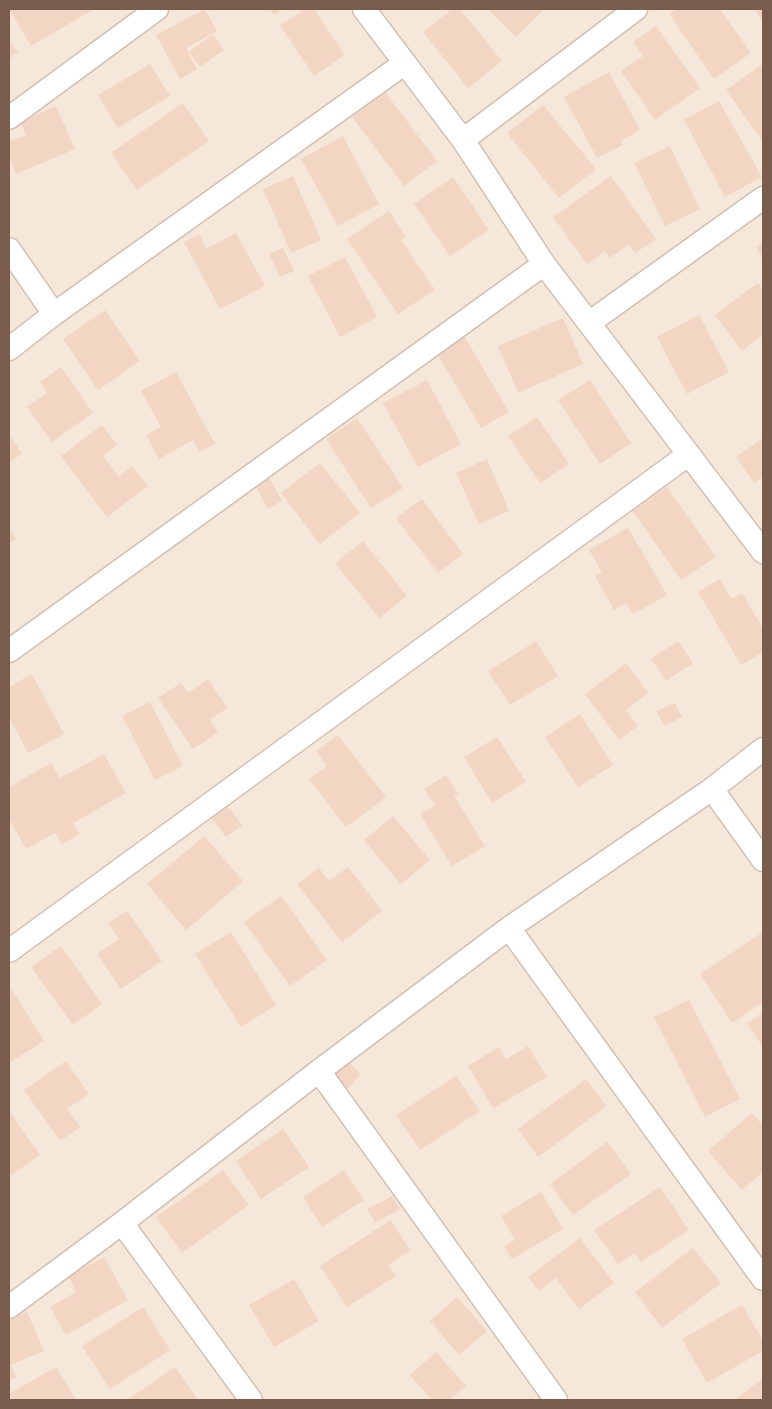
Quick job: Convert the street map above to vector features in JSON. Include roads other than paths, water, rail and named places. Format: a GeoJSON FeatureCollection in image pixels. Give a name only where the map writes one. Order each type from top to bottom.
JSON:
{"type":"FeatureCollection","features":[{"type":"Feature","properties":{"kind":"street"},"geometry":{"type":"LineString","coordinates":[[9,118],[157,9]]}},
{"type":"Feature","properties":{"kind":"street"},"geometry":{"type":"LineString","coordinates":[[364,9],[463,140],[544,264],[689,454],[761,543]]}},
{"type":"Feature","properties":{"kind":"street"},"geometry":{"type":"LineString","coordinates":[[463,140],[636,9]]}},
{"type":"Feature","properties":{"kind":"street"},"geometry":{"type":"LineString","coordinates":[[9,348],[406,63]]}},
{"type":"Feature","properties":{"kind":"street"},"geometry":{"type":"LineString","coordinates":[[589,323],[763,198]]}},
{"type":"Feature","properties":{"kind":"street"},"geometry":{"type":"LineString","coordinates":[[9,249],[54,314]]}},
{"type":"Feature","properties":{"kind":"street"},"geometry":{"type":"LineString","coordinates":[[9,651],[544,264]]}},
{"type":"Feature","properties":{"kind":"street"},"geometry":{"type":"LineString","coordinates":[[9,951],[689,454]]}},
{"type":"Feature","properties":{"kind":"street"},"geometry":{"type":"LineString","coordinates":[[9,1307],[509,928],[712,789],[763,750]]}},
{"type":"Feature","properties":{"kind":"street"},"geometry":{"type":"LineString","coordinates":[[712,789],[763,860]]}},
{"type":"Feature","properties":{"kind":"street"},"geometry":{"type":"LineString","coordinates":[[509,928],[763,1279]]}},
{"type":"Feature","properties":{"kind":"street"},"geometry":{"type":"LineString","coordinates":[[319,1071],[556,1400]]}},
{"type":"Feature","properties":{"kind":"street"},"geometry":{"type":"LineString","coordinates":[[122,1223],[251,1400]]}}]}
